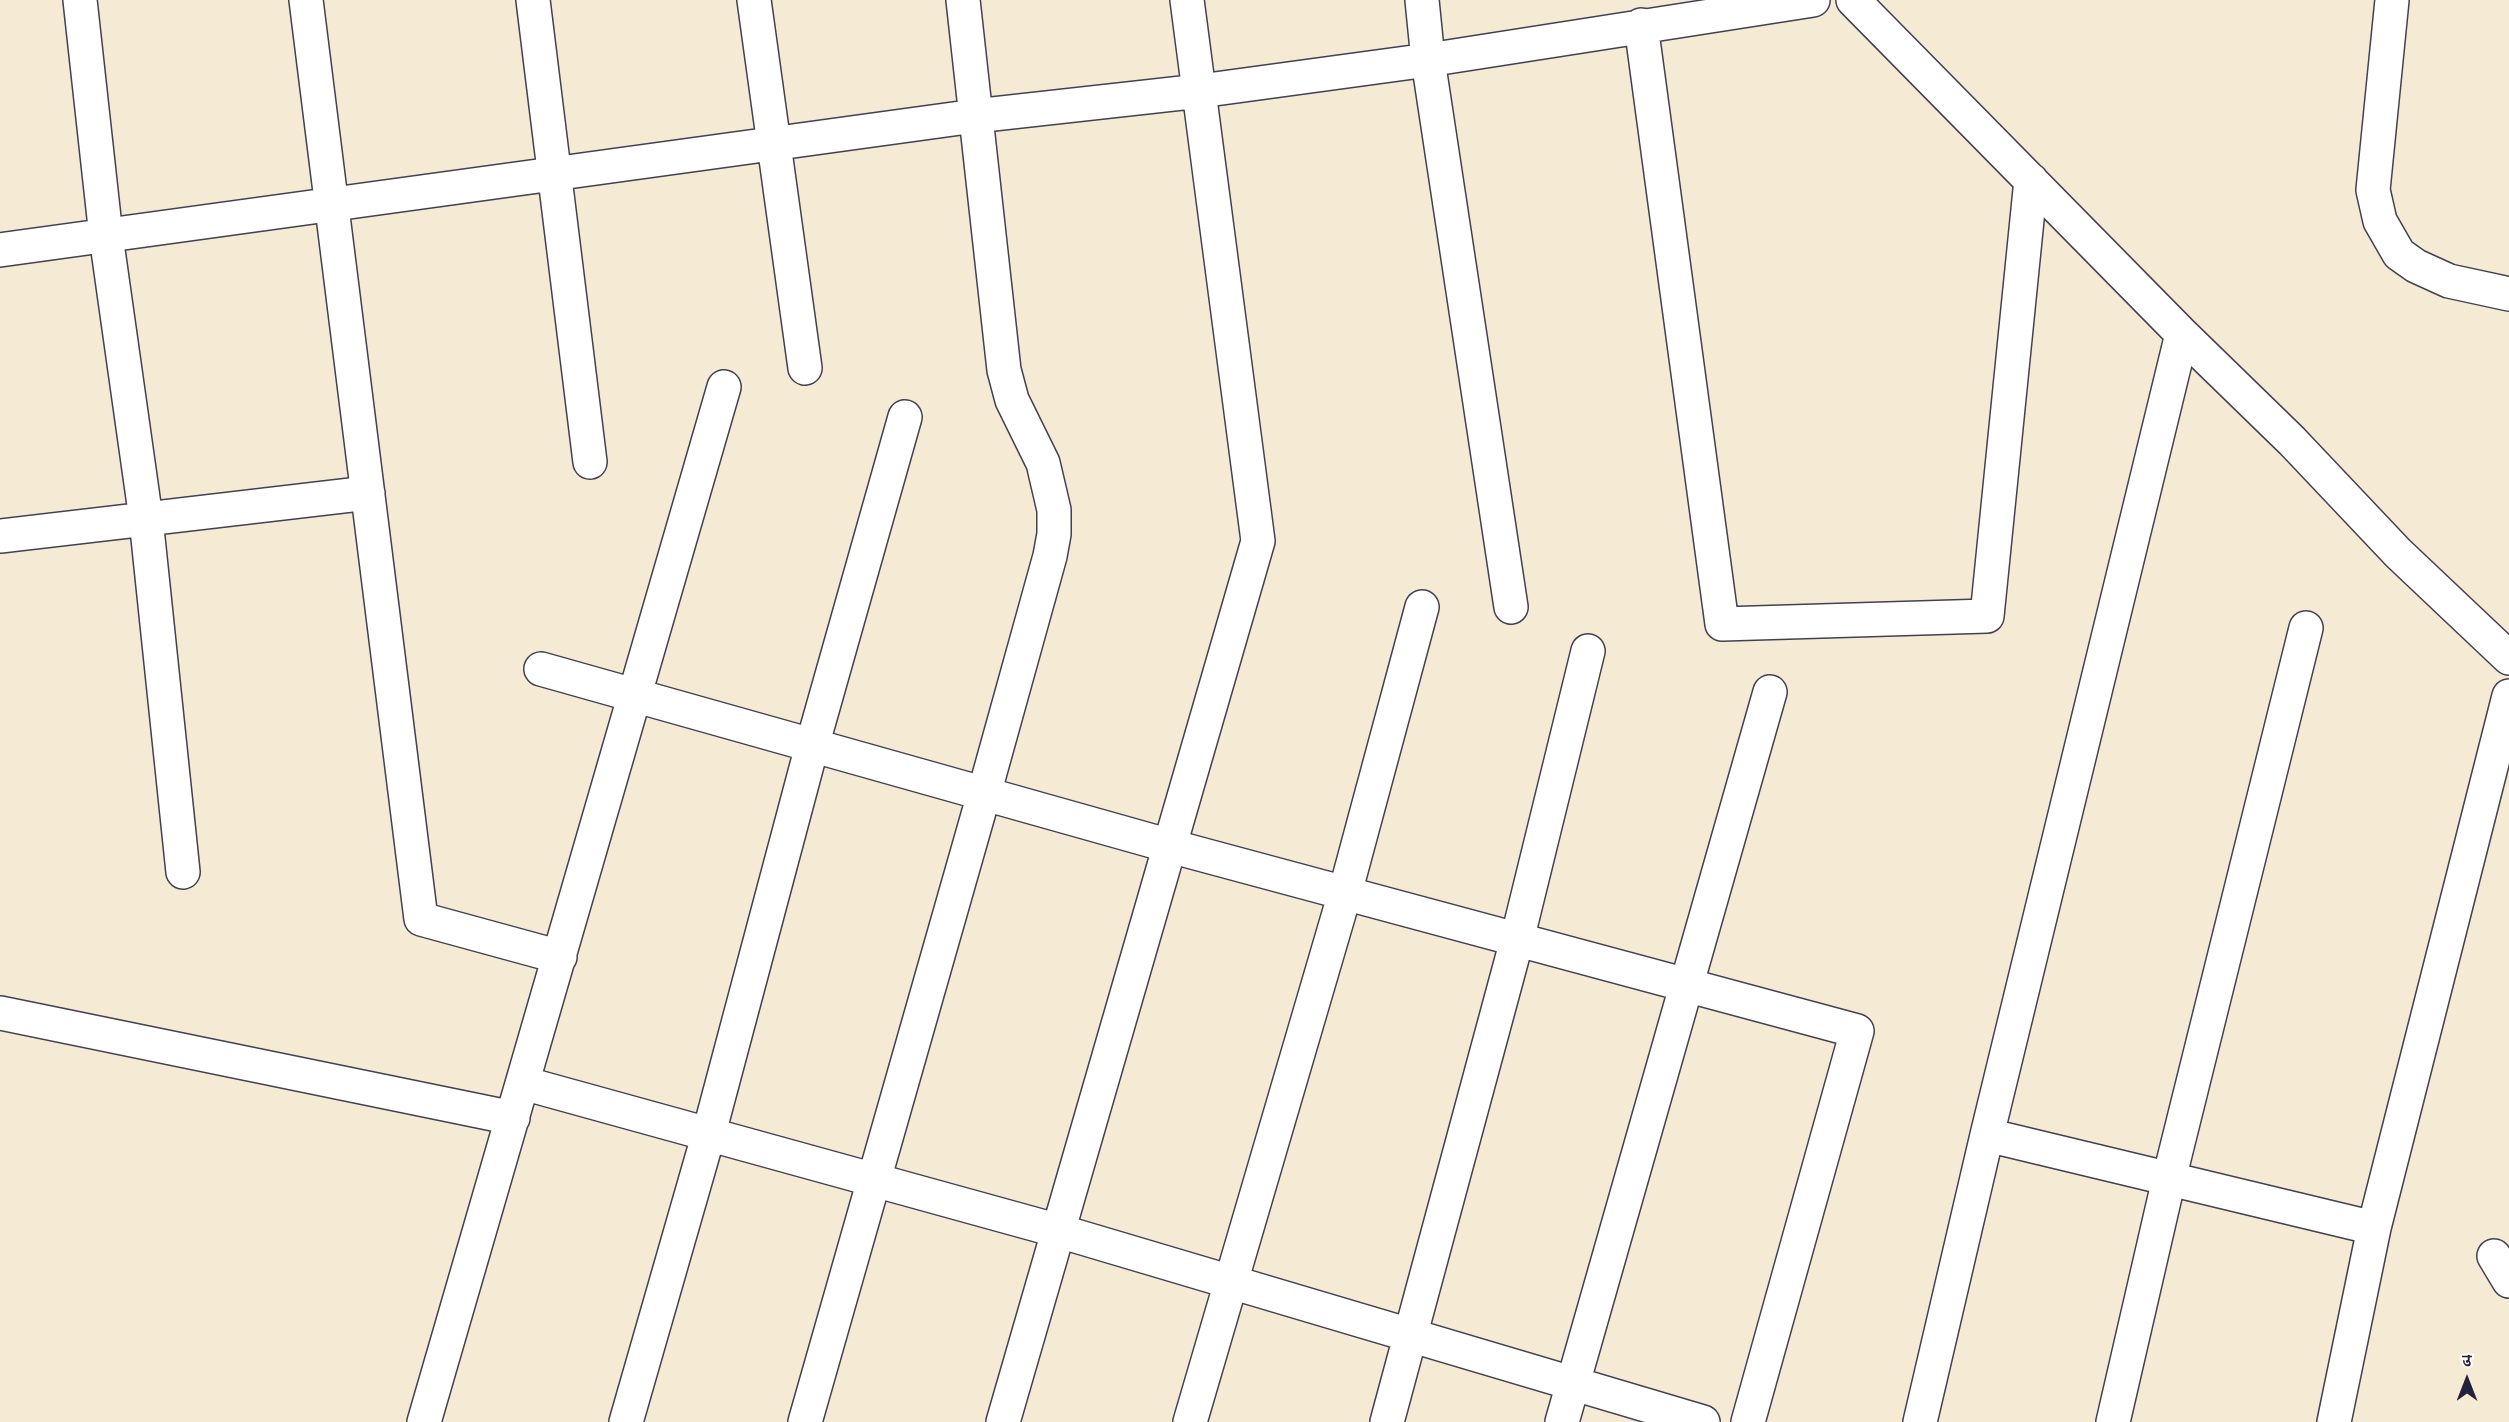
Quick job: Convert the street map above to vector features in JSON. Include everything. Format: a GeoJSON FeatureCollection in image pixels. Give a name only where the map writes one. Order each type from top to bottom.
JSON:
{"type":"FeatureCollection","features":[{"type":"Feature","properties":{"kind":"street"},"geometry":{"type":"LineString","coordinates":[[80,0],[106,236],[146,519],[183,872]]}},
{"type":"Feature","properties":{"kind":"street"},"geometry":{"type":"LineString","coordinates":[[306,0],[421,919],[560,957]]}},
{"type":"Feature","properties":{"kind":"street"},"geometry":{"type":"LineString","coordinates":[[533,0],[590,462]]}},
{"type":"Feature","properties":{"kind":"street"},"geometry":{"type":"LineString","coordinates":[[754,0],[772,144],[805,368]]}},
{"type":"Feature","properties":{"kind":"street"},"geometry":{"type":"LineString","coordinates":[[805,1422],[1050,556],[1054,510],[1043,463],[1012,400],[1004,370],[963,0]]}},
{"type":"Feature","properties":{"kind":"street"},"geometry":{"type":"LineString","coordinates":[[1003,1422],[1258,541],[1187,0]]}},
{"type":"Feature","properties":{"kind":"street"},"geometry":{"type":"LineString","coordinates":[[1422,0],[1428,60],[1512,607]]}},
{"type":"Feature","properties":{"kind":"street"},"geometry":{"type":"LineString","coordinates":[[0,250],[975,116],[1200,91],[1428,60],[1813,0]]}},
{"type":"Feature","properties":{"kind":"street"},"geometry":{"type":"LineString","coordinates":[[1853,0],[2182,334],[2292,441],[2398,553],[2509,658]]}},
{"type":"Feature","properties":{"kind":"street"},"geometry":{"type":"LineString","coordinates":[[2392,0],[2373,190],[2380,221],[2399,254],[2416,266],[2449,281],[2509,294]]}},
{"type":"Feature","properties":{"kind":"street"},"geometry":{"type":"LineString","coordinates":[[1641,25],[1722,624],[1987,616],[2031,180]]}},
{"type":"Feature","properties":{"kind":"street"},"geometry":{"type":"LineString","coordinates":[[1920,1422],[1987,1136],[2182,334]]}},
{"type":"Feature","properties":{"kind":"street"},"geometry":{"type":"LineString","coordinates":[[424,1422],[724,387]]}},
{"type":"Feature","properties":{"kind":"street"},"geometry":{"type":"LineString","coordinates":[[626,1422],[710,1133],[812,746],[905,417]]}},
{"type":"Feature","properties":{"kind":"street"},"geometry":{"type":"LineString","coordinates":[[0,536],[368,493]]}},
{"type":"Feature","properties":{"kind":"street"},"geometry":{"type":"LineString","coordinates":[[1190,1422],[1345,893],[1422,607]]}},
{"type":"Feature","properties":{"kind":"street"},"geometry":{"type":"LineString","coordinates":[[2113,1422],[2169,1179],[2306,628]]}},
{"type":"Feature","properties":{"kind":"street"},"geometry":{"type":"LineString","coordinates":[[1387,1422],[1517,940],[1588,651]]}},
{"type":"Feature","properties":{"kind":"street"},"geometry":{"type":"LineString","coordinates":[[541,669],[1170,846],[1857,1031],[1748,1422]]}},
{"type":"Feature","properties":{"kind":"street"},"geometry":{"type":"LineString","coordinates":[[1562,1422],[1770,692]]}},
{"type":"Feature","properties":{"kind":"street"},"geometry":{"type":"LineString","coordinates":[[2334,1422],[2374,1228],[2509,696]]}},
{"type":"Feature","properties":{"kind":"street"},"geometry":{"type":"LineString","coordinates":[[0,1013],[513,1118]]}},
{"type":"Feature","properties":{"kind":"street"},"geometry":{"type":"LineString","coordinates":[[523,1083],[1059,1231],[1703,1422]]}},
{"type":"Feature","properties":{"kind":"street"},"geometry":{"type":"LineString","coordinates":[[1987,1136],[2374,1228]]}}]}
